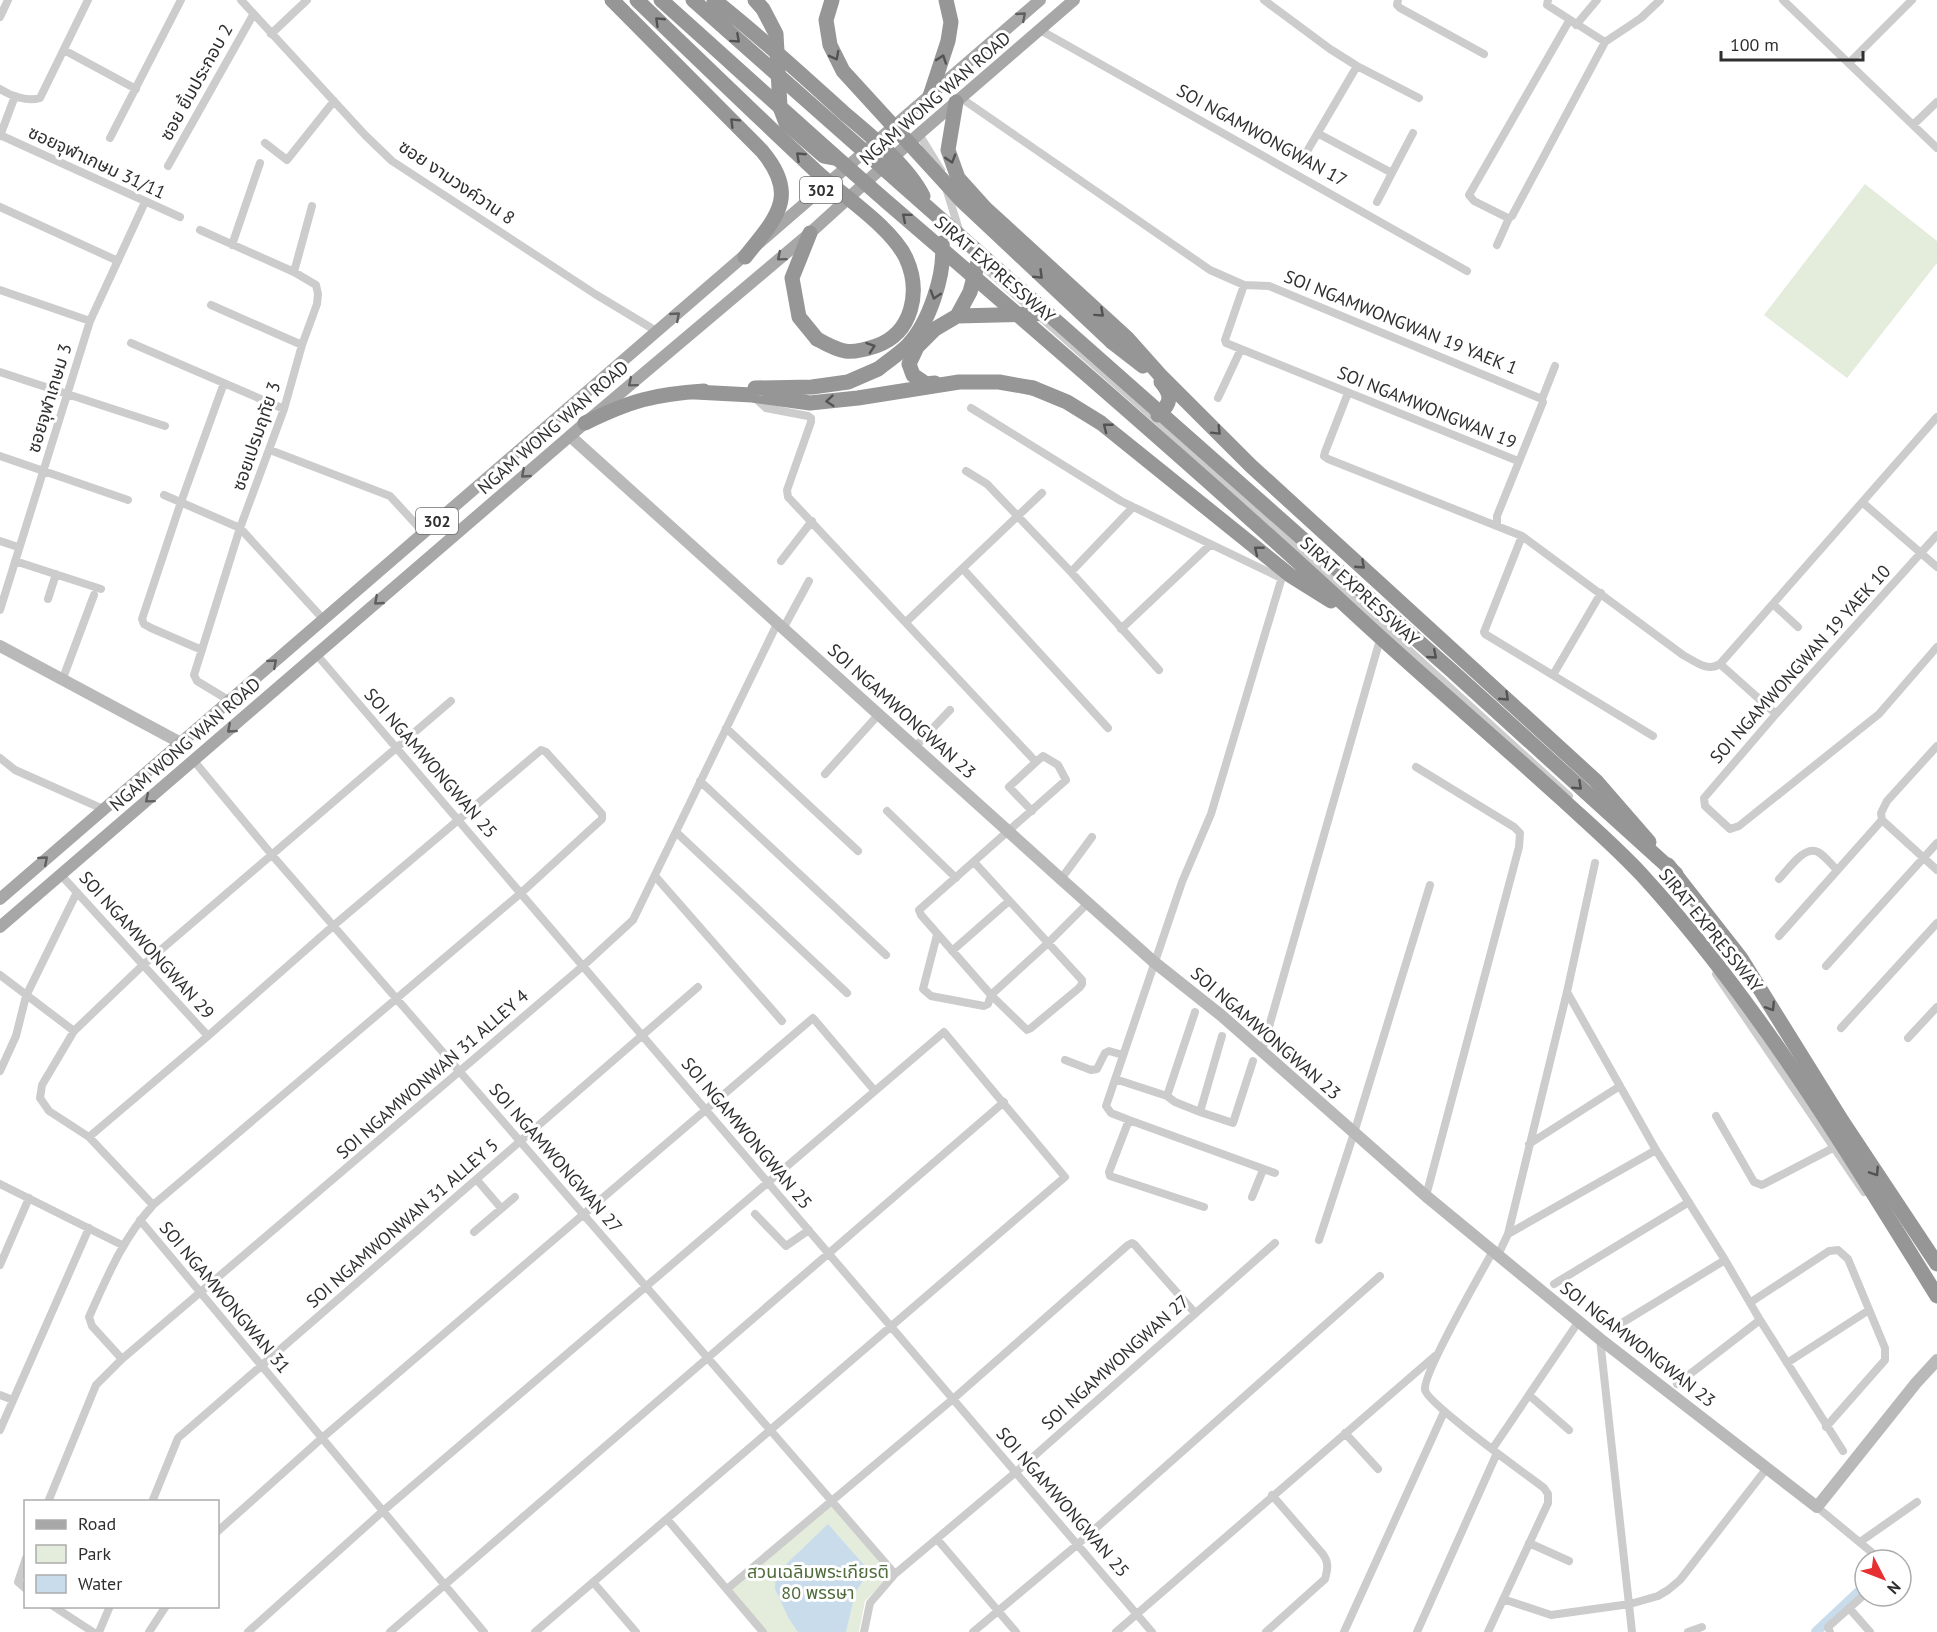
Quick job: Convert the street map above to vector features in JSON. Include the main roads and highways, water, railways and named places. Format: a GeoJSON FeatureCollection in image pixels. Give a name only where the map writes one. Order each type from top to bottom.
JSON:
{"type":"FeatureCollection","features":[{"type":"Feature","properties":{"kind":"highway"},"geometry":{"type":"LineString","coordinates":[[612,0],[754,142],[774,165],[781,180],[782,195],[779,208],[772,223],[745,256]]}},
{"type":"Feature","properties":{"kind":"highway"},"geometry":{"type":"LineString","coordinates":[[637,0],[820,175],[888,233],[905,257],[914,284],[912,307],[903,326],[885,343],[861,351],[840,352],[817,339],[799,317],[792,278],[810,233]]}},
{"type":"Feature","properties":{"kind":"highway","name":"SIRAT EXPRESSWAY"},"geometry":{"type":"LineString","coordinates":[[661,0],[887,202],[1129,411],[1312,574],[1590,825],[1639,873],[1692,933],[1769,1035],[1863,1177],[1937,1298]]}},
{"type":"Feature","properties":{"kind":"highway","name":"SIRAT EXPRESSWAY"},"geometry":{"type":"LineString","coordinates":[[693,0],[1478,694],[1676,874],[1740,957],[1848,1130],[1937,1264]]}},
{"type":"Feature","properties":{"kind":"highway"},"geometry":{"type":"LineString","coordinates":[[585,423],[638,400],[654,396],[812,387],[848,382],[878,369],[909,344],[930,309],[941,275],[943,252],[940,230],[921,192],[903,168],[824,94],[714,0]]}},
{"type":"Feature","properties":{"kind":"highway"},"geometry":{"type":"LineString","coordinates":[[755,0],[763,9],[776,34],[780,107],[786,123],[824,156],[853,163]]}},
{"type":"Feature","properties":{"kind":"highway"},"geometry":{"type":"LineString","coordinates":[[832,0],[826,20],[830,45],[843,71],[961,200],[1112,342],[1157,375],[1187,402],[1250,465],[1596,781],[1676,874]]}},
{"type":"Feature","properties":{"kind":"highway"},"geometry":{"type":"LineString","coordinates":[[930,96],[948,41],[951,22],[946,0]]}},
{"type":"Feature","properties":{"kind":"highway"},"geometry":{"type":"LineString","coordinates":[[959,100],[948,150],[958,178],[985,208],[1127,338],[1168,390],[1169,398],[1160,422],[1165,422],[1165,416],[1178,401],[1187,402]]}},
{"type":"Feature","properties":{"kind":"highway"},"geometry":{"type":"LineString","coordinates":[[957,316],[970,292],[978,262]]}},
{"type":"Feature","properties":{"kind":"highway"},"geometry":{"type":"LineString","coordinates":[[1036,314],[957,316],[935,329],[917,347],[909,364],[914,375],[926,384],[999,382],[1034,388],[1067,402],[1101,423],[1291,576],[1359,618]]}},
{"type":"Feature","properties":{"kind":"highway"},"geometry":{"type":"LineString","coordinates":[[695,392],[752,395],[810,403],[959,382]]}},
{"type":"Feature","properties":{"kind":"main road","name":"NGAM WONG WAN ROAD"},"geometry":{"type":"LineString","coordinates":[[0,899],[1040,0]]}},
{"type":"Feature","properties":{"kind":"main road","name":"NGAM WONG WAN ROAD"},"geometry":{"type":"LineString","coordinates":[[0,927],[585,423],[810,233],[919,134],[1074,0]]}},
{"type":"Feature","properties":{"kind":"water"},"geometry":{"type":"Polygon","coordinates":[[[828,1524],[864,1565],[866,1576],[855,1593],[846,1632],[798,1632],[789,1619],[775,1589],[776,1574],[828,1524]]]}},
{"type":"Feature","properties":{"kind":"waterway"},"geometry":{"type":"LineString","coordinates":[[1816,1632],[1853,1597]]}},
{"type":"Feature","properties":{"kind":"park label","name":"สวนเฉลิมพระเกียรติ 80 พรรษา"},"geometry":{"type":"Point","coordinates":[818,1581]}}]}
